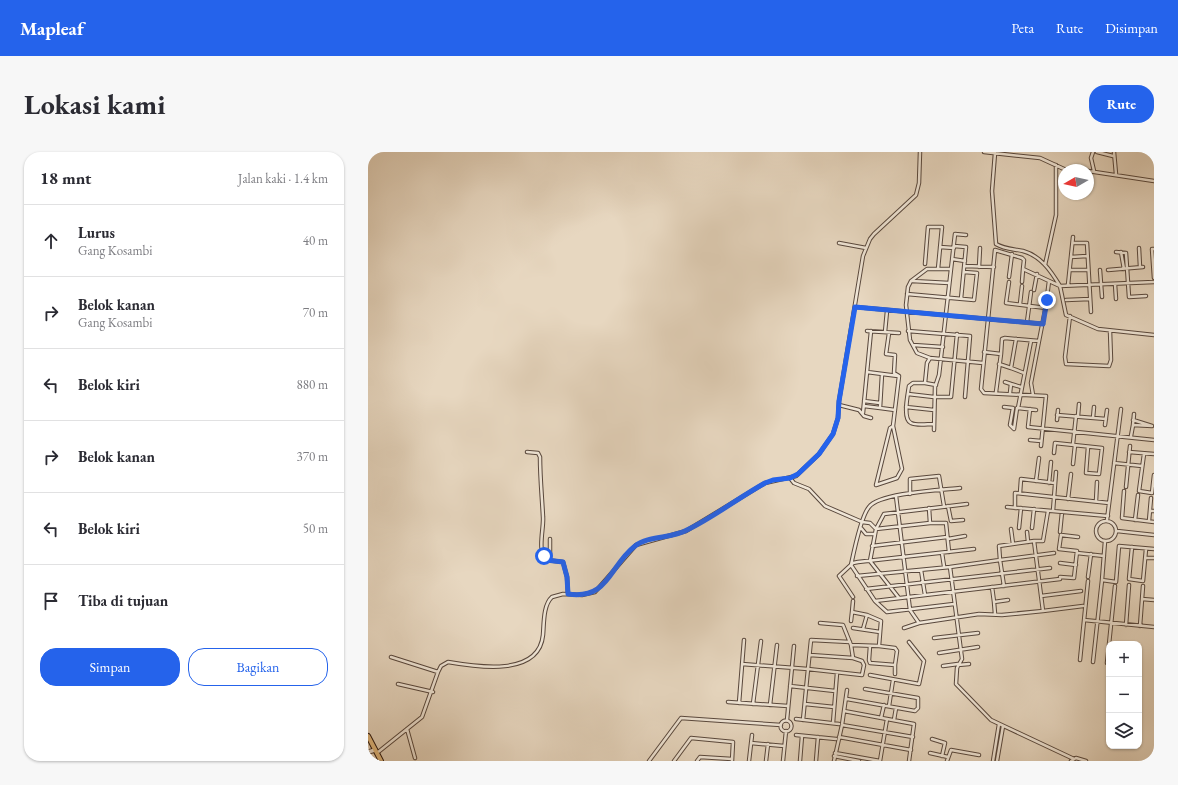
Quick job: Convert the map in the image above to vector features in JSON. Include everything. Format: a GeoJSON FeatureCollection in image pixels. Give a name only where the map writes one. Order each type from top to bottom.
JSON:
{"type":"FeatureCollection","features":[{"type":"Feature","properties":{"kind":"main road"},"geometry":{"type":"LineString","coordinates":[[368,736],[381,761]]}},
{"type":"Feature","properties":{"kind":"street"},"geometry":{"type":"LineString","coordinates":[[368,752],[376,752],[422,717],[433,692],[441,666],[448,662],[500,666],[518,664],[529,660],[537,652],[542,643],[548,602],[556,595],[582,595],[598,590],[629,552],[639,544],[686,531],[765,483],[773,480],[790,478],[798,474],[826,444],[836,426],[863,256],[870,239],[874,234],[916,195],[919,183],[920,152]]}},
{"type":"Feature","properties":{"kind":"street"},"geometry":{"type":"LineString","coordinates":[[984,152],[1040,158],[1056,165],[1056,215],[1045,265]]}},
{"type":"Feature","properties":{"kind":"street"},"geometry":{"type":"LineString","coordinates":[[1092,164],[1091,158],[1093,152]]}},
{"type":"Feature","properties":{"kind":"street"},"geometry":{"type":"LineString","coordinates":[[1097,152],[1113,156]]}},
{"type":"Feature","properties":{"kind":"street"},"geometry":{"type":"LineString","coordinates":[[1114,152],[1113,156],[1116,174]]}},
{"type":"Feature","properties":{"kind":"street"},"geometry":{"type":"LineString","coordinates":[[995,153],[992,191],[996,244],[1002,248],[1035,256],[1045,265],[1060,286],[1064,313],[1098,329],[1154,335]]}},
{"type":"Feature","properties":{"kind":"street"},"geometry":{"type":"LineString","coordinates":[[1094,171],[1154,181]]}},
{"type":"Feature","properties":{"kind":"street"},"geometry":{"type":"LineString","coordinates":[[925,264],[928,227],[942,227],[938,268]]}},
{"type":"Feature","properties":{"kind":"street"},"geometry":{"type":"LineString","coordinates":[[934,430],[934,397],[936,385],[939,380],[955,234],[966,235]]}},
{"type":"Feature","properties":{"kind":"street"},"geometry":{"type":"LineString","coordinates":[[1068,285],[1073,237]]}},
{"type":"Feature","properties":{"kind":"street"},"geometry":{"type":"LineString","coordinates":[[839,243],[866,248]]}},
{"type":"Feature","properties":{"kind":"street"},"geometry":{"type":"LineString","coordinates":[[1072,243],[1087,243],[1090,312]]}},
{"type":"Feature","properties":{"kind":"street"},"geometry":{"type":"LineString","coordinates":[[940,247],[966,247],[962,300]]}},
{"type":"Feature","properties":{"kind":"street"},"geometry":{"type":"LineString","coordinates":[[978,267],[980,248]]}},
{"type":"Feature","properties":{"kind":"street"},"geometry":{"type":"LineString","coordinates":[[1108,270],[1142,267],[1139,248]]}},
{"type":"Feature","properties":{"kind":"street"},"geometry":{"type":"LineString","coordinates":[[1154,249],[1152,249],[1154,278]]}},
{"type":"Feature","properties":{"kind":"street"},"geometry":{"type":"LineString","coordinates":[[1022,282],[1024,259],[1012,254],[995,250],[981,391],[984,393],[996,392],[1046,396],[1041,446]]}},
{"type":"Feature","properties":{"kind":"street"},"geometry":{"type":"LineString","coordinates":[[1116,252],[1126,253],[1125,268],[1129,297],[1146,296]]}},
{"type":"Feature","properties":{"kind":"street"},"geometry":{"type":"LineString","coordinates":[[1009,277],[1012,254]]}},
{"type":"Feature","properties":{"kind":"street"},"geometry":{"type":"LineString","coordinates":[[1071,257],[1087,256]]}},
{"type":"Feature","properties":{"kind":"street"},"geometry":{"type":"LineString","coordinates":[[952,259],[965,261]]}},
{"type":"Feature","properties":{"kind":"street"},"geometry":{"type":"LineString","coordinates":[[965,266],[994,268]]}},
{"type":"Feature","properties":{"kind":"street"},"geometry":{"type":"LineString","coordinates":[[951,268],[924,270],[911,281],[907,294],[907,312],[908,331],[912,345],[920,355],[930,358],[983,363]]}},
{"type":"Feature","properties":{"kind":"street"},"geometry":{"type":"LineString","coordinates":[[1023,269],[1037,274],[1060,286],[1154,282]]}},
{"type":"Feature","properties":{"kind":"street"},"geometry":{"type":"LineString","coordinates":[[1070,270],[1088,270]]}},
{"type":"Feature","properties":{"kind":"street"},"geometry":{"type":"LineString","coordinates":[[1100,270],[1102,297]]}},
{"type":"Feature","properties":{"kind":"street"},"geometry":{"type":"LineString","coordinates":[[907,294],[974,300],[977,273],[964,272]]}},
{"type":"Feature","properties":{"kind":"street"},"geometry":{"type":"LineString","coordinates":[[1034,290],[1037,274]]}},
{"type":"Feature","properties":{"kind":"street"},"geometry":{"type":"LineString","coordinates":[[911,281],[949,283]]}},
{"type":"Feature","properties":{"kind":"street"},"geometry":{"type":"LineString","coordinates":[[1033,395],[1031,382],[1046,308],[1049,281]]}},
{"type":"Feature","properties":{"kind":"street"},"geometry":{"type":"LineString","coordinates":[[1009,282],[1006,303],[1046,308]]}},
{"type":"Feature","properties":{"kind":"street"},"geometry":{"type":"LineString","coordinates":[[1115,284],[1116,299]]}},
{"type":"Feature","properties":{"kind":"street"},"geometry":{"type":"LineString","coordinates":[[1020,304],[1022,286]]}},
{"type":"Feature","properties":{"kind":"street"},"geometry":{"type":"LineString","coordinates":[[1027,322],[1031,292]]}},
{"type":"Feature","properties":{"kind":"street"},"geometry":{"type":"LineString","coordinates":[[1066,300],[1090,299]]}},
{"type":"Feature","properties":{"kind":"street"},"geometry":{"type":"LineString","coordinates":[[855,307],[1043,324]]}},
{"type":"Feature","properties":{"kind":"street"},"geometry":{"type":"LineString","coordinates":[[885,332],[887,311]]}},
{"type":"Feature","properties":{"kind":"street"},"geometry":{"type":"LineString","coordinates":[[1070,316],[1065,357],[1066,364],[1109,366],[1111,360],[1110,331]]}},
{"type":"Feature","properties":{"kind":"street"},"geometry":{"type":"LineString","coordinates":[[866,331],[899,333]]}},
{"type":"Feature","properties":{"kind":"street"},"geometry":{"type":"LineString","coordinates":[[863,413],[871,331]]}},
{"type":"Feature","properties":{"kind":"street"},"geometry":{"type":"LineString","coordinates":[[908,331],[970,336],[965,397]]}},
{"type":"Feature","properties":{"kind":"street"},"geometry":{"type":"LineString","coordinates":[[889,333],[886,354],[895,355],[894,373],[899,376]]}},
{"type":"Feature","properties":{"kind":"street"},"geometry":{"type":"LineString","coordinates":[[908,394],[949,398],[952,395],[957,334]]}},
{"type":"Feature","properties":{"kind":"street"},"geometry":{"type":"LineString","coordinates":[[996,392],[1002,339],[1039,341]]}},
{"type":"Feature","properties":{"kind":"street"},"geometry":{"type":"LineString","coordinates":[[1011,368],[1016,339]]}},
{"type":"Feature","properties":{"kind":"street"},"geometry":{"type":"LineString","coordinates":[[1013,408],[1010,428],[1014,429],[1031,341]]}},
{"type":"Feature","properties":{"kind":"street"},"geometry":{"type":"LineString","coordinates":[[912,345],[943,347]]}},
{"type":"Feature","properties":{"kind":"street"},"geometry":{"type":"LineString","coordinates":[[984,352],[1001,354]]}},
{"type":"Feature","properties":{"kind":"street"},"geometry":{"type":"LineString","coordinates":[[924,383],[927,363],[930,358]]}},
{"type":"Feature","properties":{"kind":"street"},"geometry":{"type":"LineString","coordinates":[[999,364],[1024,373]]}},
{"type":"Feature","properties":{"kind":"street"},"geometry":{"type":"LineString","coordinates":[[867,372],[899,376]]}},
{"type":"Feature","properties":{"kind":"street"},"geometry":{"type":"LineString","coordinates":[[880,408],[882,374]]}},
{"type":"Feature","properties":{"kind":"street"},"geometry":{"type":"LineString","coordinates":[[893,426],[890,428],[888,434],[876,485],[890,482],[897,478],[902,469],[893,426],[899,376]]}},
{"type":"Feature","properties":{"kind":"street"},"geometry":{"type":"LineString","coordinates":[[1005,382],[1021,387]]}},
{"type":"Feature","properties":{"kind":"street"},"geometry":{"type":"LineString","coordinates":[[934,424],[910,423],[907,419],[906,407],[911,384],[924,383],[936,385]]}},
{"type":"Feature","properties":{"kind":"street"},"geometry":{"type":"LineString","coordinates":[[1010,393],[1011,384]]}},
{"type":"Feature","properties":{"kind":"street"},"geometry":{"type":"LineString","coordinates":[[864,400],[880,403]]}},
{"type":"Feature","properties":{"kind":"street"},"geometry":{"type":"LineString","coordinates":[[1073,464],[1074,431],[1079,404]]}},
{"type":"Feature","properties":{"kind":"street"},"geometry":{"type":"LineString","coordinates":[[839,405],[859,410],[864,416],[871,418]]}},
{"type":"Feature","properties":{"kind":"street"},"geometry":{"type":"LineString","coordinates":[[864,406],[895,410]]}},
{"type":"Feature","properties":{"kind":"street"},"geometry":{"type":"LineString","coordinates":[[906,407],[934,410]]}},
{"type":"Feature","properties":{"kind":"street"},"geometry":{"type":"LineString","coordinates":[[1004,407],[1036,410]]}},
{"type":"Feature","properties":{"kind":"street"},"geometry":{"type":"LineString","coordinates":[[1092,418],[1094,407]]}},
{"type":"Feature","properties":{"kind":"street"},"geometry":{"type":"LineString","coordinates":[[1030,409],[1028,427],[1131,436],[1154,440]]}},
{"type":"Feature","properties":{"kind":"street"},"geometry":{"type":"LineString","coordinates":[[1107,520],[1120,409]]}},
{"type":"Feature","properties":{"kind":"street"},"geometry":{"type":"LineString","coordinates":[[1057,420],[1058,410]]}},
{"type":"Feature","properties":{"kind":"street"},"geometry":{"type":"LineString","coordinates":[[1105,425],[1107,410]]}},
{"type":"Feature","properties":{"kind":"street"},"geometry":{"type":"LineString","coordinates":[[1057,414],[1106,419]]}},
{"type":"Feature","properties":{"kind":"street"},"geometry":{"type":"LineString","coordinates":[[1131,436],[1134,414]]}},
{"type":"Feature","properties":{"kind":"street"},"geometry":{"type":"LineString","coordinates":[[1133,420],[1153,426]]}},
{"type":"Feature","properties":{"kind":"street"},"geometry":{"type":"LineString","coordinates":[[1133,425],[1153,426]]}},
{"type":"Feature","properties":{"kind":"street"},"geometry":{"type":"LineString","coordinates":[[888,434],[895,435]]}},
{"type":"Feature","properties":{"kind":"street"},"geometry":{"type":"LineString","coordinates":[[1030,440],[1041,441]]}},
{"type":"Feature","properties":{"kind":"street"},"geometry":{"type":"LineString","coordinates":[[1054,453],[1054,443],[1102,448],[1100,474],[1086,472],[1088,447]]}},
{"type":"Feature","properties":{"kind":"street"},"geometry":{"type":"LineString","coordinates":[[1126,487],[1130,446]]}},
{"type":"Feature","properties":{"kind":"street"},"geometry":{"type":"LineString","coordinates":[[527,452],[538,454],[540,456],[543,520],[541,535],[544,556],[545,559],[563,562],[567,577],[568,594]]}},
{"type":"Feature","properties":{"kind":"street"},"geometry":{"type":"LineString","coordinates":[[1129,452],[1154,454]]}},
{"type":"Feature","properties":{"kind":"street"},"geometry":{"type":"LineString","coordinates":[[1144,454],[1139,491],[1152,494],[1154,477]]}},
{"type":"Feature","properties":{"kind":"street"},"geometry":{"type":"LineString","coordinates":[[1036,481],[1039,458]]}},
{"type":"Feature","properties":{"kind":"street"},"geometry":{"type":"LineString","coordinates":[[1049,482],[1051,462]]}},
{"type":"Feature","properties":{"kind":"street"},"geometry":{"type":"LineString","coordinates":[[1114,463],[1142,466]]}},
{"type":"Feature","properties":{"kind":"street"},"geometry":{"type":"LineString","coordinates":[[1053,511],[1056,472]]}},
{"type":"Feature","properties":{"kind":"street"},"geometry":{"type":"LineString","coordinates":[[1068,499],[1071,474]]}},
{"type":"Feature","properties":{"kind":"street"},"geometry":{"type":"LineString","coordinates":[[910,494],[910,479],[939,476],[944,506]]}},
{"type":"Feature","properties":{"kind":"street"},"geometry":{"type":"LineString","coordinates":[[790,478],[794,483],[809,489],[825,506],[862,522],[872,524],[876,529]]}},
{"type":"Feature","properties":{"kind":"street"},"geometry":{"type":"LineString","coordinates":[[1020,493],[1021,479],[1055,483]]}},
{"type":"Feature","properties":{"kind":"street"},"geometry":{"type":"LineString","coordinates":[[1096,501],[1097,482]]}},
{"type":"Feature","properties":{"kind":"street"},"geometry":{"type":"LineString","coordinates":[[955,604],[887,612],[875,601],[851,566],[864,513],[873,502],[896,496],[960,488]]}},
{"type":"Feature","properties":{"kind":"street"},"geometry":{"type":"LineString","coordinates":[[1124,491],[1122,518],[1154,522]]}},
{"type":"Feature","properties":{"kind":"street"},"geometry":{"type":"LineString","coordinates":[[1015,508],[1015,493],[1096,501],[1110,504]]}},
{"type":"Feature","properties":{"kind":"street"},"geometry":{"type":"LineString","coordinates":[[1135,520],[1138,495]]}},
{"type":"Feature","properties":{"kind":"street"},"geometry":{"type":"LineString","coordinates":[[896,496],[910,610],[919,623]]}},
{"type":"Feature","properties":{"kind":"street"},"geometry":{"type":"LineString","coordinates":[[1149,521],[1151,498]]}},
{"type":"Feature","properties":{"kind":"street"},"geometry":{"type":"LineString","coordinates":[[899,598],[870,560],[876,529],[884,513],[967,504]]}},
{"type":"Feature","properties":{"kind":"street"},"geometry":{"type":"LineString","coordinates":[[948,506],[950,521],[963,520]]}},
{"type":"Feature","properties":{"kind":"street"},"geometry":{"type":"LineString","coordinates":[[1007,506],[1015,508],[1108,516]]}},
{"type":"Feature","properties":{"kind":"street"},"geometry":{"type":"LineString","coordinates":[[929,508],[930,523]]}},
{"type":"Feature","properties":{"kind":"street"},"geometry":{"type":"LineString","coordinates":[[1019,528],[1021,508]]}},
{"type":"Feature","properties":{"kind":"street"},"geometry":{"type":"LineString","coordinates":[[1032,528],[1034,509]]}},
{"type":"Feature","properties":{"kind":"street"},"geometry":{"type":"LineString","coordinates":[[1004,586],[998,546],[1043,541],[1048,511]]}},
{"type":"Feature","properties":{"kind":"street"},"geometry":{"type":"LineString","coordinates":[[1060,532],[1062,512]]}},
{"type":"Feature","properties":{"kind":"street"},"geometry":{"type":"LineString","coordinates":[[1107,520],[1114,524],[1117,531],[1113,539],[1105,541],[1098,537],[1096,529],[1100,523],[1107,520]]}},
{"type":"Feature","properties":{"kind":"street"},"geometry":{"type":"LineString","coordinates":[[876,529],[945,522],[949,552]]}},
{"type":"Feature","properties":{"kind":"street"},"geometry":{"type":"LineString","coordinates":[[861,528],[866,534],[875,534]]}},
{"type":"Feature","properties":{"kind":"street"},"geometry":{"type":"LineString","coordinates":[[1011,529],[1013,544]]}},
{"type":"Feature","properties":{"kind":"street"},"geometry":{"type":"LineString","coordinates":[[1117,531],[1154,535]]}},
{"type":"Feature","properties":{"kind":"street"},"geometry":{"type":"LineString","coordinates":[[1026,532],[1028,542]]}},
{"type":"Feature","properties":{"kind":"street"},"geometry":{"type":"LineString","coordinates":[[872,546],[965,536]]}},
{"type":"Feature","properties":{"kind":"street"},"geometry":{"type":"LineString","coordinates":[[1078,537],[1061,536],[1059,549],[1104,556]]}},
{"type":"Feature","properties":{"kind":"street"},"geometry":{"type":"LineString","coordinates":[[550,539],[550,560]]}},
{"type":"Feature","properties":{"kind":"street"},"geometry":{"type":"LineString","coordinates":[[1034,541],[1043,611]]}},
{"type":"Feature","properties":{"kind":"street"},"geometry":{"type":"LineString","coordinates":[[1093,662],[1105,541]]}},
{"type":"Feature","properties":{"kind":"street"},"geometry":{"type":"LineString","coordinates":[[1102,580],[1116,582],[1119,546],[1154,549]]}},
{"type":"Feature","properties":{"kind":"street"},"geometry":{"type":"LineString","coordinates":[[1132,547],[1129,580],[1143,581],[1146,549]]}},
{"type":"Feature","properties":{"kind":"street"},"geometry":{"type":"LineString","coordinates":[[853,597],[839,576],[856,562],[974,549]]}},
{"type":"Feature","properties":{"kind":"street"},"geometry":{"type":"LineString","coordinates":[[942,553],[944,566]]}},
{"type":"Feature","properties":{"kind":"street"},"geometry":{"type":"LineString","coordinates":[[857,576],[921,570],[944,566],[950,567],[1054,553]]}},
{"type":"Feature","properties":{"kind":"street"},"geometry":{"type":"LineString","coordinates":[[875,601],[1039,582],[1060,578],[1074,578],[1077,553]]}},
{"type":"Feature","properties":{"kind":"street"},"geometry":{"type":"LineString","coordinates":[[1088,577],[1091,554]]}},
{"type":"Feature","properties":{"kind":"street"},"geometry":{"type":"LineString","coordinates":[[1146,558],[1154,558]]}},
{"type":"Feature","properties":{"kind":"street"},"geometry":{"type":"LineString","coordinates":[[1060,563],[1076,565]]}},
{"type":"Feature","properties":{"kind":"street"},"geometry":{"type":"LineString","coordinates":[[950,567],[962,659],[958,665],[957,686],[984,714],[999,724],[1074,759],[1086,761]]}},
{"type":"Feature","properties":{"kind":"street"},"geometry":{"type":"LineString","coordinates":[[866,589],[907,583],[1050,568]]}},
{"type":"Feature","properties":{"kind":"street"},"geometry":{"type":"LineString","coordinates":[[921,570],[925,595]]}},
{"type":"Feature","properties":{"kind":"street"},"geometry":{"type":"LineString","coordinates":[[1080,660],[1088,581]]}},
{"type":"Feature","properties":{"kind":"street"},"geometry":{"type":"LineString","coordinates":[[1126,625],[1129,585]]}},
{"type":"Feature","properties":{"kind":"street"},"geometry":{"type":"LineString","coordinates":[[1109,641],[1115,586]]}},
{"type":"Feature","properties":{"kind":"street"},"geometry":{"type":"LineString","coordinates":[[1140,626],[1143,586]]}},
{"type":"Feature","properties":{"kind":"street"},"geometry":{"type":"LineString","coordinates":[[992,587],[995,614]]}},
{"type":"Feature","properties":{"kind":"street"},"geometry":{"type":"LineString","coordinates":[[1041,596],[1081,591]]}},
{"type":"Feature","properties":{"kind":"street"},"geometry":{"type":"LineString","coordinates":[[1142,599],[1154,600]]}},
{"type":"Feature","properties":{"kind":"street"},"geometry":{"type":"LineString","coordinates":[[994,602],[1008,600]]}},
{"type":"Feature","properties":{"kind":"street"},"geometry":{"type":"LineString","coordinates":[[850,621],[853,601]]}},
{"type":"Feature","properties":{"kind":"street"},"geometry":{"type":"LineString","coordinates":[[904,628],[919,623],[979,614],[1002,615],[1083,606]]}},
{"type":"Feature","properties":{"kind":"street"},"geometry":{"type":"LineString","coordinates":[[852,612],[867,615],[881,621],[879,646]]}},
{"type":"Feature","properties":{"kind":"street"},"geometry":{"type":"LineString","coordinates":[[863,629],[867,615]]}},
{"type":"Feature","properties":{"kind":"street"},"geometry":{"type":"LineString","coordinates":[[1084,620],[1154,627]]}},
{"type":"Feature","properties":{"kind":"street"},"geometry":{"type":"LineString","coordinates":[[820,623],[843,625],[854,658]]}},
{"type":"Feature","properties":{"kind":"street"},"geometry":{"type":"LineString","coordinates":[[853,628],[880,632]]}},
{"type":"Feature","properties":{"kind":"street"},"geometry":{"type":"LineString","coordinates":[[934,638],[978,632]]}},
{"type":"Feature","properties":{"kind":"street"},"geometry":{"type":"LineString","coordinates":[[803,720],[810,643],[814,639],[895,648],[897,651],[895,674]]}},
{"type":"Feature","properties":{"kind":"street"},"geometry":{"type":"LineString","coordinates":[[739,702],[744,640]]}},
{"type":"Feature","properties":{"kind":"street"},"geometry":{"type":"LineString","coordinates":[[753,704],[761,641]]}},
{"type":"Feature","properties":{"kind":"street"},"geometry":{"type":"LineString","coordinates":[[870,675],[919,684],[924,661],[909,642]]}},
{"type":"Feature","properties":{"kind":"street"},"geometry":{"type":"LineString","coordinates":[[770,705],[777,645]]}},
{"type":"Feature","properties":{"kind":"street"},"geometry":{"type":"LineString","coordinates":[[783,761],[786,731],[790,729],[791,725],[787,720],[794,646]]}},
{"type":"Feature","properties":{"kind":"street"},"geometry":{"type":"LineString","coordinates":[[870,646],[870,663],[895,665]]}},
{"type":"Feature","properties":{"kind":"street"},"geometry":{"type":"LineString","coordinates":[[939,653],[978,647]]}},
{"type":"Feature","properties":{"kind":"street"},"geometry":{"type":"LineString","coordinates":[[742,664],[862,675],[864,665],[862,661],[854,658],[810,655]]}},
{"type":"Feature","properties":{"kind":"street"},"geometry":{"type":"LineString","coordinates":[[391,657],[438,672]]}},
{"type":"Feature","properties":{"kind":"street"},"geometry":{"type":"LineString","coordinates":[[943,666],[969,664]]}},
{"type":"Feature","properties":{"kind":"street"},"geometry":{"type":"LineString","coordinates":[[833,723],[837,673]]}},
{"type":"Feature","properties":{"kind":"street"},"geometry":{"type":"LineString","coordinates":[[889,706],[893,680]]}},
{"type":"Feature","properties":{"kind":"street"},"geometry":{"type":"LineString","coordinates":[[398,684],[433,692]]}},
{"type":"Feature","properties":{"kind":"street"},"geometry":{"type":"LineString","coordinates":[[790,686],[835,691]]}},
{"type":"Feature","properties":{"kind":"street"},"geometry":{"type":"LineString","coordinates":[[847,699],[915,711],[918,708],[919,699],[865,689]]}},
{"type":"Feature","properties":{"kind":"street"},"geometry":{"type":"LineString","coordinates":[[834,761],[847,699],[847,690]]}},
{"type":"Feature","properties":{"kind":"street"},"geometry":{"type":"LineString","coordinates":[[728,702],[788,706]]}},
{"type":"Feature","properties":{"kind":"street"},"geometry":{"type":"LineString","coordinates":[[805,704],[834,707]]}},
{"type":"Feature","properties":{"kind":"street"},"geometry":{"type":"LineString","coordinates":[[881,718],[884,705]]}},
{"type":"Feature","properties":{"kind":"street"},"geometry":{"type":"LineString","coordinates":[[894,720],[896,708]]}},
{"type":"Feature","properties":{"kind":"street"},"geometry":{"type":"LineString","coordinates":[[844,712],[914,724],[909,761]]}},
{"type":"Feature","properties":{"kind":"street"},"geometry":{"type":"LineString","coordinates":[[648,761],[681,718],[780,724],[787,720]]}},
{"type":"Feature","properties":{"kind":"street"},"geometry":{"type":"LineString","coordinates":[[796,719],[841,724],[913,737]]}},
{"type":"Feature","properties":{"kind":"street"},"geometry":{"type":"LineString","coordinates":[[835,755],[880,761],[887,719]]}},
{"type":"Feature","properties":{"kind":"street"},"geometry":{"type":"LineString","coordinates":[[780,724],[782,730],[786,731]]}},
{"type":"Feature","properties":{"kind":"street"},"geometry":{"type":"LineString","coordinates":[[993,761],[999,724]]}},
{"type":"Feature","properties":{"kind":"street"},"geometry":{"type":"LineString","coordinates":[[997,761],[1004,726]]}},
{"type":"Feature","properties":{"kind":"street"},"geometry":{"type":"LineString","coordinates":[[407,729],[414,758]]}},
{"type":"Feature","properties":{"kind":"street"},"geometry":{"type":"LineString","coordinates":[[749,761],[752,735]]}},
{"type":"Feature","properties":{"kind":"street"},"geometry":{"type":"LineString","coordinates":[[796,735],[836,739]]}},
{"type":"Feature","properties":{"kind":"street"},"geometry":{"type":"LineString","coordinates":[[800,761],[802,736]]}},
{"type":"Feature","properties":{"kind":"street"},"geometry":{"type":"LineString","coordinates":[[816,761],[818,737]]}},
{"type":"Feature","properties":{"kind":"street"},"geometry":{"type":"LineString","coordinates":[[839,737],[911,750]]}},
{"type":"Feature","properties":{"kind":"street"},"geometry":{"type":"LineString","coordinates":[[674,761],[691,738],[733,742],[732,760],[700,757],[696,761]]}},
{"type":"Feature","properties":{"kind":"street"},"geometry":{"type":"LineString","coordinates":[[932,739],[943,741],[951,750],[979,755]]}},
{"type":"Feature","properties":{"kind":"street"},"geometry":{"type":"LineString","coordinates":[[751,743],[784,746]]}},
{"type":"Feature","properties":{"kind":"street"},"geometry":{"type":"LineString","coordinates":[[766,761],[768,744]]}},
{"type":"Feature","properties":{"kind":"street"},"geometry":{"type":"LineString","coordinates":[[942,756],[945,745]]}},
{"type":"Feature","properties":{"kind":"street"},"geometry":{"type":"LineString","coordinates":[[930,753],[948,759],[951,750]]}},
{"type":"Feature","properties":{"kind":"street"},"geometry":{"type":"LineString","coordinates":[[835,755],[858,761]]}},
{"type":"Feature","properties":{"kind":"route"},"geometry":{"type":"LineString","coordinates":[[544,556],[546,560],[561,560],[563,562],[567,577],[568,594],[582,595],[592,593],[604,584],[618,564],[636,545],[642,542],[686,531],[765,483],[773,480],[794,477],[798,474],[824,448],[836,426],[848,342],[855,307],[1043,324],[1047,300]]}}]}
